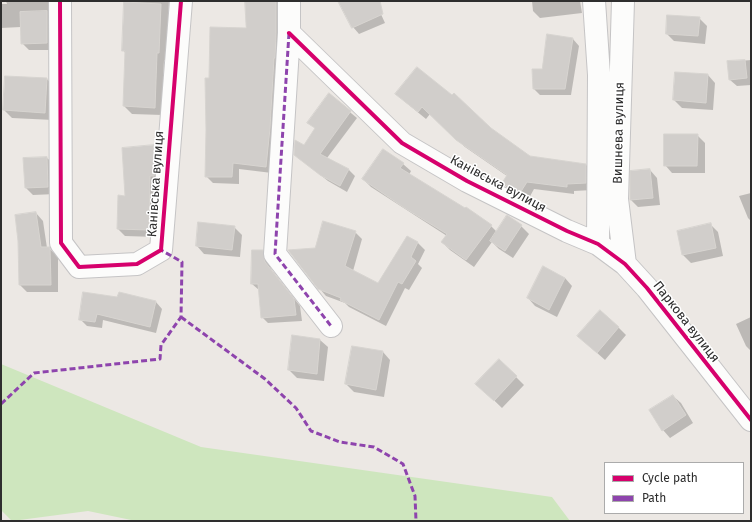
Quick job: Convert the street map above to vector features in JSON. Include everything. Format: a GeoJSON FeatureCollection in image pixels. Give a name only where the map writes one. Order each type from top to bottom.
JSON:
{"type":"FeatureCollection","features":[{"type":"Feature","properties":{"kind":"street","name":"Канівська вулиця"},"geometry":{"type":"LineString","coordinates":[[60,1],[61,243],[79,267],[137,264],[161,250],[181,1]]}},
{"type":"Feature","properties":{"kind":"street"},"geometry":{"type":"LineString","coordinates":[[289,1],[289,33],[275,254],[330,326]]}},
{"type":"Feature","properties":{"kind":"street"},"geometry":{"type":"LineString","coordinates":[[594,1],[599,75],[598,244]]}},
{"type":"Feature","properties":{"kind":"street","name":"Вишнева вулиця"},"geometry":{"type":"LineString","coordinates":[[623,1],[617,199],[626,264]]}},
{"type":"Feature","properties":{"kind":"street","name":"Канівська вулиця"},"geometry":{"type":"LineString","coordinates":[[289,33],[402,143],[467,181],[567,232],[598,244]]}},
{"type":"Feature","properties":{"kind":"street","name":"Паркова вулиця"},"geometry":{"type":"LineString","coordinates":[[598,244],[626,264],[647,288],[751,420]]}},
{"type":"Feature","properties":{"kind":"green space"},"geometry":{"type":"Polygon","coordinates":[[[1,364],[201,447],[552,497],[570,521],[136,521],[88,511],[12,521],[1,510],[1,364]]]}},
{"type":"Feature","properties":{"kind":"building"},"geometry":{"type":"Polygon","coordinates":[[[245,1],[276,1],[275,58],[266,167],[233,163],[232,177],[205,177],[205,78],[209,78],[210,27],[246,28],[245,1]]]}},
{"type":"Feature","properties":{"kind":"building"},"geometry":{"type":"Polygon","coordinates":[[[338,1],[380,1],[383,14],[352,28],[338,1]]]}},
{"type":"Feature","properties":{"kind":"building"},"geometry":{"type":"Polygon","coordinates":[[[124,2],[161,4],[155,108],[123,106],[125,51],[122,51],[124,2]]]}},
{"type":"Feature","properties":{"kind":"building"},"geometry":{"type":"Polygon","coordinates":[[[47,11],[47,43],[21,44],[20,12],[47,11]]]}},
{"type":"Feature","properties":{"kind":"building"},"geometry":{"type":"Polygon","coordinates":[[[667,15],[700,17],[698,36],[666,34],[667,15]]]}},
{"type":"Feature","properties":{"kind":"building"},"geometry":{"type":"Polygon","coordinates":[[[547,34],[573,38],[565,89],[533,89],[532,69],[542,69],[547,34]]]}},
{"type":"Feature","properties":{"kind":"building"},"geometry":{"type":"Polygon","coordinates":[[[745,60],[747,78],[729,80],[727,61],[745,60]]]}},
{"type":"Feature","properties":{"kind":"building"},"geometry":{"type":"Polygon","coordinates":[[[417,67],[452,95],[454,93],[491,128],[530,156],[586,164],[586,183],[567,184],[567,187],[527,182],[520,193],[502,183],[507,175],[456,140],[422,107],[418,112],[395,94],[417,67]]]}},
{"type":"Feature","properties":{"kind":"building"},"geometry":{"type":"Polygon","coordinates":[[[675,72],[708,74],[706,103],[673,100],[675,72]]]}},
{"type":"Feature","properties":{"kind":"building"},"geometry":{"type":"Polygon","coordinates":[[[5,76],[47,78],[45,113],[3,110],[5,76]]]}},
{"type":"Feature","properties":{"kind":"building"},"geometry":{"type":"Polygon","coordinates":[[[329,93],[351,111],[320,154],[349,169],[340,186],[320,175],[294,155],[295,140],[304,145],[315,128],[307,123],[329,93]]]}},
{"type":"Feature","properties":{"kind":"building"},"geometry":{"type":"Polygon","coordinates":[[[664,134],[698,134],[697,166],[664,166],[664,134]]]}},
{"type":"Feature","properties":{"kind":"building"},"geometry":{"type":"Polygon","coordinates":[[[154,145],[155,167],[154,176],[150,176],[149,230],[117,229],[118,195],[125,196],[122,148],[154,145]]]}},
{"type":"Feature","properties":{"kind":"building"},"geometry":{"type":"Polygon","coordinates":[[[383,149],[404,163],[400,168],[465,208],[466,207],[492,225],[466,260],[441,242],[447,234],[403,207],[362,179],[383,149]]]}},
{"type":"Feature","properties":{"kind":"building"},"geometry":{"type":"Polygon","coordinates":[[[47,157],[48,187],[25,188],[23,158],[47,157]]]}},
{"type":"Feature","properties":{"kind":"building"},"geometry":{"type":"Polygon","coordinates":[[[650,169],[653,198],[630,200],[630,171],[650,169]]]}},
{"type":"Feature","properties":{"kind":"building"},"geometry":{"type":"Polygon","coordinates":[[[36,212],[41,247],[50,247],[51,285],[19,285],[18,241],[15,215],[36,212]]]}},
{"type":"Feature","properties":{"kind":"building"},"geometry":{"type":"Polygon","coordinates":[[[507,215],[522,225],[505,251],[490,241],[507,215]]]}},
{"type":"Feature","properties":{"kind":"building"},"geometry":{"type":"Polygon","coordinates":[[[323,221],[356,231],[345,266],[378,283],[407,236],[418,242],[411,257],[416,261],[402,284],[398,282],[379,320],[340,300],[341,298],[318,289],[288,250],[315,248],[323,221]]]}},
{"type":"Feature","properties":{"kind":"building"},"geometry":{"type":"Polygon","coordinates":[[[198,222],[235,226],[232,250],[196,246],[198,222]]]}},
{"type":"Feature","properties":{"kind":"building"},"geometry":{"type":"Polygon","coordinates":[[[711,223],[716,248],[682,255],[677,231],[711,223]]]}},
{"type":"Feature","properties":{"kind":"building"},"geometry":{"type":"Polygon","coordinates":[[[252,250],[263,250],[265,262],[294,299],[296,315],[261,318],[258,284],[251,284],[252,250]]]}},
{"type":"Feature","properties":{"kind":"building"},"geometry":{"type":"Polygon","coordinates":[[[543,266],[565,278],[549,310],[527,298],[543,266]]]}},
{"type":"Feature","properties":{"kind":"building"},"geometry":{"type":"Polygon","coordinates":[[[83,292],[117,297],[119,292],[156,301],[150,327],[97,314],[95,322],[79,320],[83,292]]]}},
{"type":"Feature","properties":{"kind":"building"},"geometry":{"type":"Polygon","coordinates":[[[600,310],[619,327],[597,353],[577,336],[600,310]]]}},
{"type":"Feature","properties":{"kind":"building"},"geometry":{"type":"Polygon","coordinates":[[[292,335],[320,339],[317,374],[288,370],[292,335]]]}},
{"type":"Feature","properties":{"kind":"building"},"geometry":{"type":"Polygon","coordinates":[[[352,346],[383,351],[376,390],[345,384],[352,346]]]}},
{"type":"Feature","properties":{"kind":"building"},"geometry":{"type":"Polygon","coordinates":[[[499,359],[517,376],[494,401],[475,384],[499,359]]]}},
{"type":"Feature","properties":{"kind":"building"},"geometry":{"type":"Polygon","coordinates":[[[673,395],[686,415],[662,431],[649,410],[673,395]]]}},
{"type":"Feature","properties":{"kind":"marked path"},"geometry":{"type":"LineString","coordinates":[[289,33],[275,254],[331,326]]}},
{"type":"Feature","properties":{"kind":"marked path"},"geometry":{"type":"LineString","coordinates":[[1,404],[34,373],[160,359],[161,345],[181,317],[182,262],[161,250]]}},
{"type":"Feature","properties":{"kind":"marked path"},"geometry":{"type":"LineString","coordinates":[[181,317],[265,379],[296,408],[311,431],[340,442],[374,447],[403,464],[415,496],[416,521]]}},
{"type":"Feature","properties":{"kind":"cycle path"},"geometry":{"type":"LineString","coordinates":[[60,1],[61,243],[79,267],[137,264],[161,250],[181,1]]}},
{"type":"Feature","properties":{"kind":"cycle path"},"geometry":{"type":"LineString","coordinates":[[289,33],[402,143],[467,181],[567,231],[598,244],[625,264],[647,288],[751,420]]}}]}
